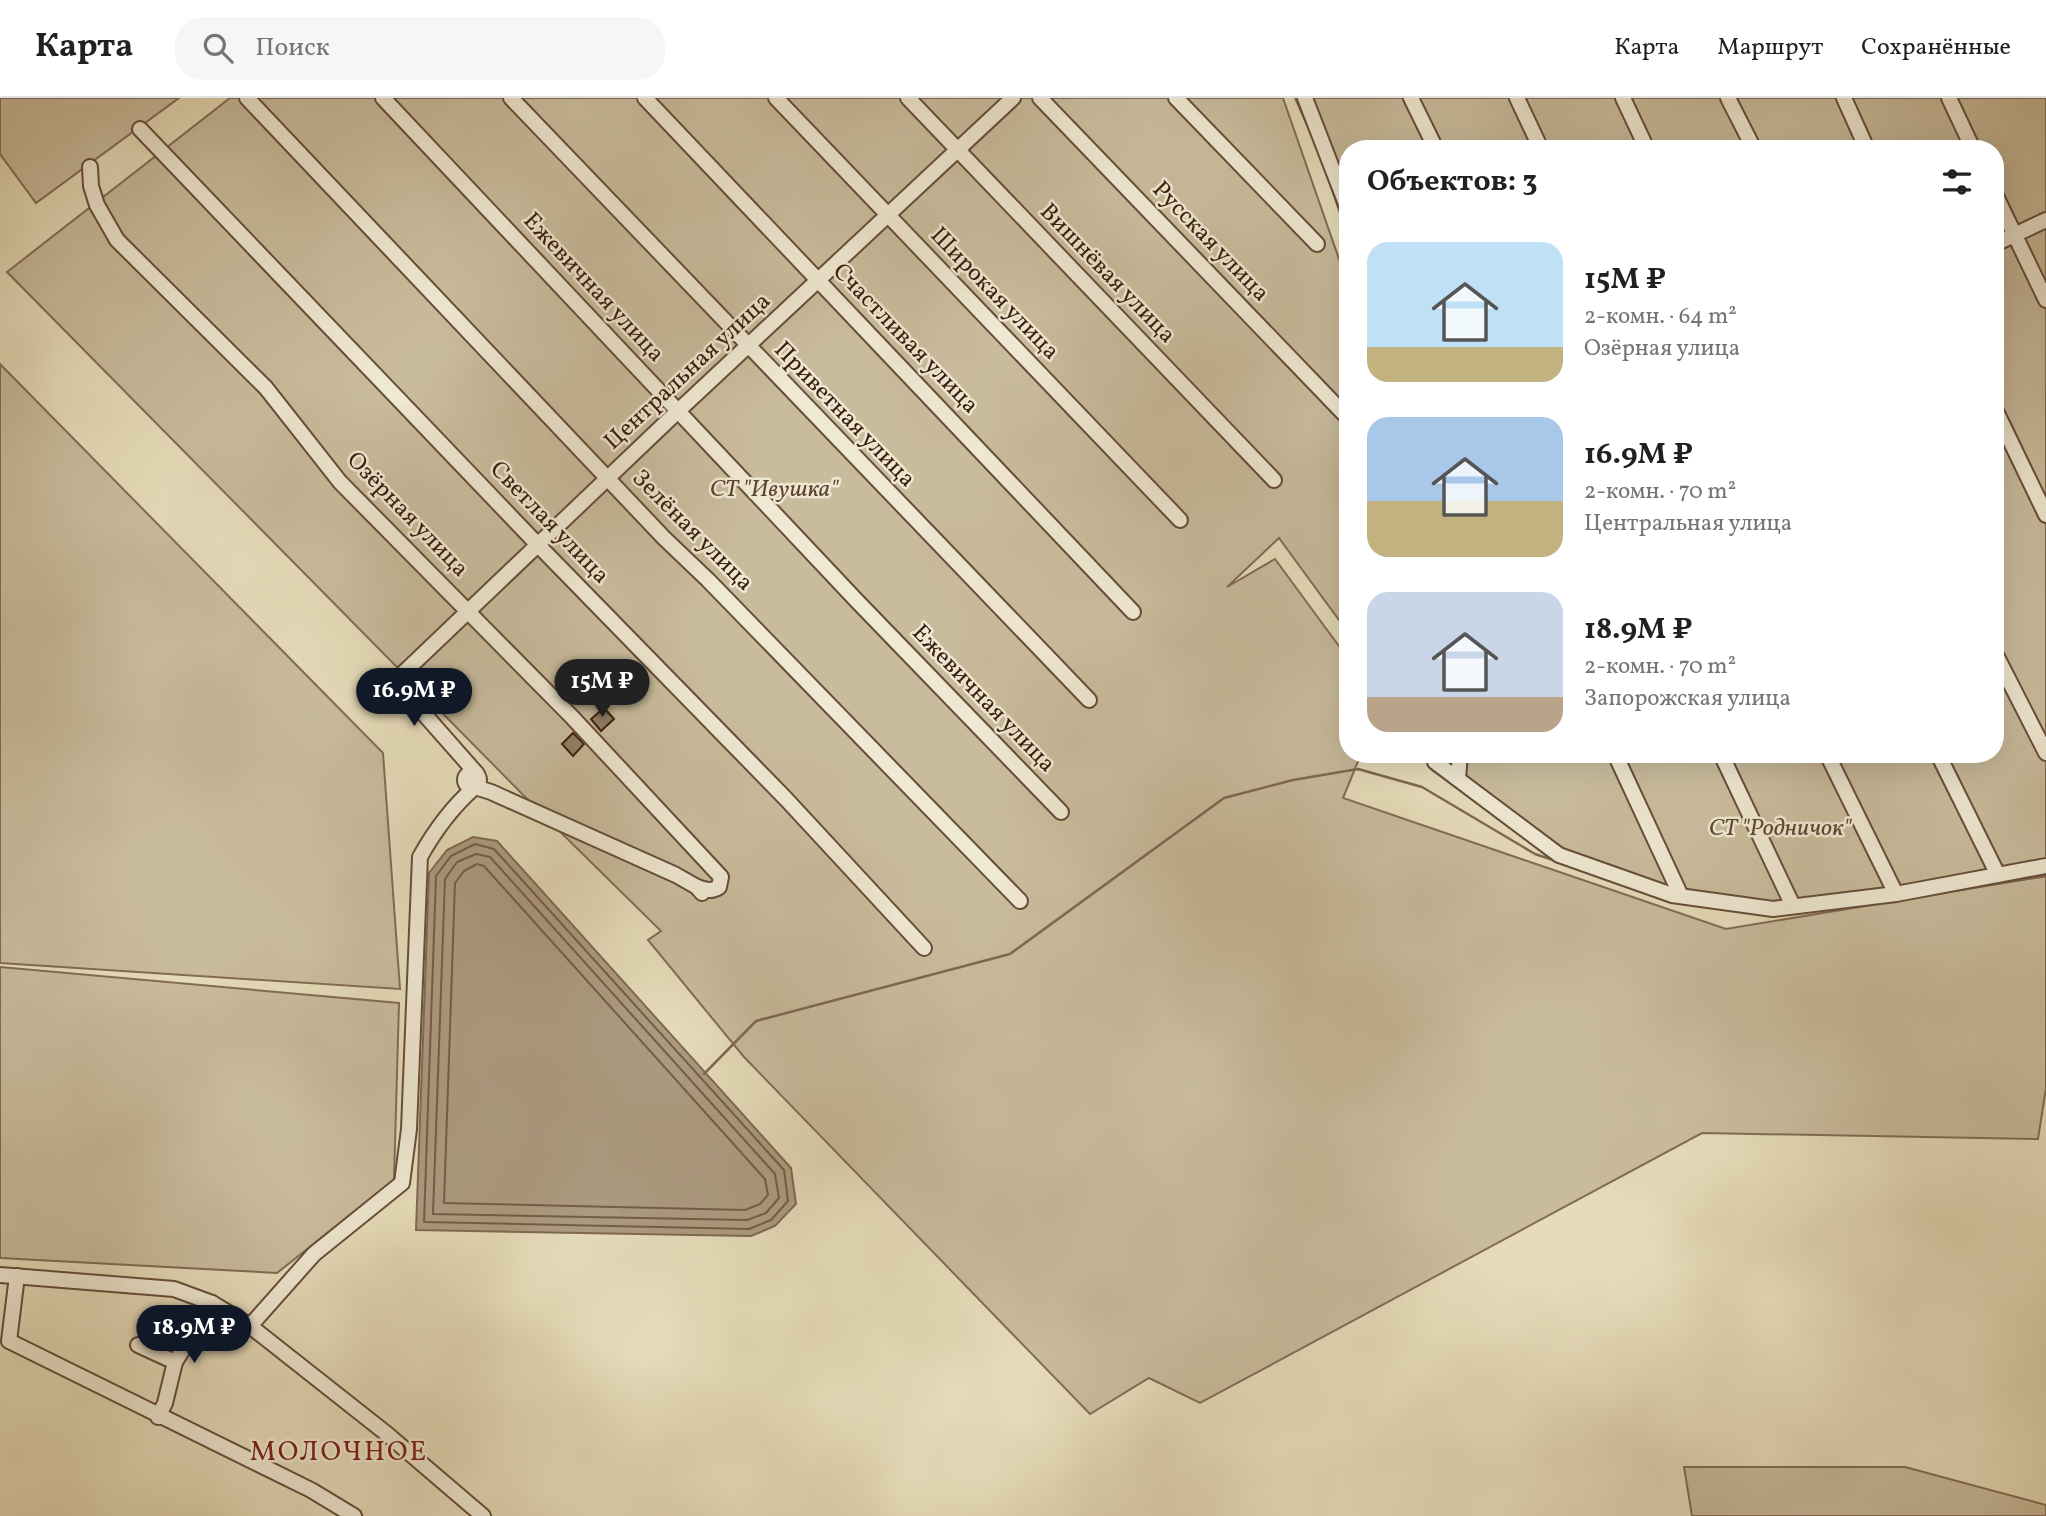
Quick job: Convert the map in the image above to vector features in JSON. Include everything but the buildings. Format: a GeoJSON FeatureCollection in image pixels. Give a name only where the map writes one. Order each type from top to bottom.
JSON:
{"type":"FeatureCollection","features":[{"type":"Feature","properties":{"kind":"street","name":"Зелёная улица"},"geometry":{"type":"LineString","coordinates":[[247,98],[608,478],[1020,901]]}},
{"type":"Feature","properties":{"kind":"street","name":"Ежевичная улица"},"geometry":{"type":"LineString","coordinates":[[383,98],[1061,812]]}},
{"type":"Feature","properties":{"kind":"street","name":"Приветная улица"},"geometry":{"type":"LineString","coordinates":[[511,98],[747,347],[1089,700]]}},
{"type":"Feature","properties":{"kind":"street","name":"Счастливая улица"},"geometry":{"type":"LineString","coordinates":[[645,98],[1133,612]]}},
{"type":"Feature","properties":{"kind":"street","name":"Широкая улица"},"geometry":{"type":"LineString","coordinates":[[776,98],[1180,520]]}},
{"type":"Feature","properties":{"kind":"street","name":"Вишнёвая улица"},"geometry":{"type":"LineString","coordinates":[[908,98],[1274,480]]}},
{"type":"Feature","properties":{"kind":"street","name":"Центральная улица"},"geometry":{"type":"LineString","coordinates":[[472,778],[458,751],[396,681],[678,411],[1013,98]]}},
{"type":"Feature","properties":{"kind":"street","name":"Русская улица"},"geometry":{"type":"LineString","coordinates":[[1040,98],[1339,409]]}},
{"type":"Feature","properties":{"kind":"street"},"geometry":{"type":"LineString","coordinates":[[1176,98],[1317,244]]}},
{"type":"Feature","properties":{"kind":"street"},"geometry":{"type":"LineString","coordinates":[[1305,98],[1339,186]]}},
{"type":"Feature","properties":{"kind":"street"},"geometry":{"type":"LineString","coordinates":[[1411,98],[1432,140]]}},
{"type":"Feature","properties":{"kind":"street"},"geometry":{"type":"LineString","coordinates":[[1517,98],[1537,140]]}},
{"type":"Feature","properties":{"kind":"street"},"geometry":{"type":"LineString","coordinates":[[1623,98],[1643,140]]}},
{"type":"Feature","properties":{"kind":"street"},"geometry":{"type":"LineString","coordinates":[[1728,98],[1749,140]]}},
{"type":"Feature","properties":{"kind":"street"},"geometry":{"type":"LineString","coordinates":[[1844,98],[1863,140]]}},
{"type":"Feature","properties":{"kind":"street"},"geometry":{"type":"LineString","coordinates":[[1949,98],[1969,140]]}},
{"type":"Feature","properties":{"kind":"street","name":"Светлая улица"},"geometry":{"type":"LineString","coordinates":[[140,129],[538,545],[786,799],[924,948]]}},
{"type":"Feature","properties":{"kind":"street","name":"Озёрная улица"},"geometry":{"type":"LineString","coordinates":[[90,167],[91,186],[97,205],[117,240],[266,388],[340,482],[572,717],[721,877],[719,887],[701,892],[491,792],[472,778]]}},
{"type":"Feature","properties":{"kind":"street"},"geometry":{"type":"LineString","coordinates":[[2004,212],[2046,300]]}},
{"type":"Feature","properties":{"kind":"street"},"geometry":{"type":"LineString","coordinates":[[2004,240],[2046,220]]}},
{"type":"Feature","properties":{"kind":"street"},"geometry":{"type":"LineString","coordinates":[[2004,428],[2046,515]]}},
{"type":"Feature","properties":{"kind":"street"},"geometry":{"type":"LineString","coordinates":[[2004,671],[2046,753]]}},
{"type":"Feature","properties":{"kind":"street"},"geometry":{"type":"LineString","coordinates":[[1436,763],[1559,855],[1681,896],[1773,909],[1896,894],[2046,866]]}},
{"type":"Feature","properties":{"kind":"street"},"geometry":{"type":"LineString","coordinates":[[1458,779],[1459,763]]}},
{"type":"Feature","properties":{"kind":"street"},"geometry":{"type":"LineString","coordinates":[[1619,763],[1681,896]]}},
{"type":"Feature","properties":{"kind":"street"},"geometry":{"type":"LineString","coordinates":[[1725,763],[1793,906]]}},
{"type":"Feature","properties":{"kind":"street"},"geometry":{"type":"LineString","coordinates":[[1831,763],[1896,894]]}},
{"type":"Feature","properties":{"kind":"street"},"geometry":{"type":"LineString","coordinates":[[1942,763],[1998,875]]}},
{"type":"Feature","properties":{"kind":"street"},"geometry":{"type":"LineString","coordinates":[[250,1326],[314,1254],[402,1183],[409,1129],[420,857],[431,836],[472,778]]}},
{"type":"Feature","properties":{"kind":"street"},"geometry":{"type":"LineString","coordinates":[[0,1275],[174,1289],[212,1303],[250,1326],[387,1434],[483,1516]]}},
{"type":"Feature","properties":{"kind":"street"},"geometry":{"type":"LineString","coordinates":[[17,1276],[9,1341],[158,1417],[311,1490],[354,1516]]}},
{"type":"Feature","properties":{"kind":"street"},"geometry":{"type":"LineString","coordinates":[[158,1417],[175,1362],[212,1303]]}},
{"type":"Feature","properties":{"kind":"street"},"geometry":{"type":"LineString","coordinates":[[138,1345],[175,1362]]}},
{"type":"Feature","properties":{"kind":"green space"},"geometry":{"type":"Polygon","coordinates":[[[0,98],[179,98],[36,203],[0,154],[0,98]]]}},
{"type":"Feature","properties":{"kind":"green space","name":"СТ \"Ивушка\""},"geometry":{"type":"Polygon","coordinates":[[[230,98],[1283,98],[1339,259],[1339,620],[1279,538],[1227,587],[1275,559],[1339,646],[1339,763],[1357,763],[1343,798],[1726,929],[2046,876],[2046,1088],[2038,1139],[1702,1133],[1200,1403],[1149,1378],[1090,1414],[744,1057],[648,940],[661,931],[7,272],[230,98]]]}},
{"type":"Feature","properties":{"kind":"green space","name":"СТ \"Родничок\""},"geometry":{"type":"Polygon","coordinates":[[[1295,98],[2046,98],[2046,862],[1781,904],[1662,889],[1564,859],[1434,771],[1432,763],[2004,763],[2004,140],[1339,140],[1339,211],[1322,159],[1295,98]]]}},
{"type":"Feature","properties":{"kind":"green space"},"geometry":{"type":"Polygon","coordinates":[[[0,364],[383,753],[400,989],[0,963],[0,364]]]}},
{"type":"Feature","properties":{"kind":"green space"},"geometry":{"type":"Polygon","coordinates":[[[0,967],[399,1003],[394,1180],[277,1273],[0,1258],[0,967]]]}},
{"type":"Feature","properties":{"kind":"green space"},"geometry":{"type":"Polygon","coordinates":[[[1684,1467],[1905,1467],[2046,1505],[2046,1516],[1692,1516],[1684,1467]]]}},
{"type":"Feature","properties":{"kind":"water"},"geometry":{"type":"Polygon","coordinates":[[[473,837],[497,841],[791,1168],[796,1204],[775,1226],[751,1236],[416,1230],[429,873],[447,850],[473,837]]]}},
{"type":"Feature","properties":{"kind":"waterway"},"geometry":{"type":"LineString","coordinates":[[704,1074],[756,1021],[1010,954],[1224,798],[1293,780],[1358,769],[1422,787],[1535,854],[1556,861]]}},
{"type":"Feature","properties":{"kind":"waterway"},"geometry":{"type":"LineString","coordinates":[[1967,888],[2046,876]]}},
{"type":"Feature","properties":{"kind":"waterway"},"geometry":{"type":"LineString","coordinates":[[1783,915],[1801,913]]}},
{"type":"Feature","properties":{"kind":"district","name":"МОЛОЧНОЕ"},"geometry":{"type":"Point","coordinates":[339,1452]}}]}
